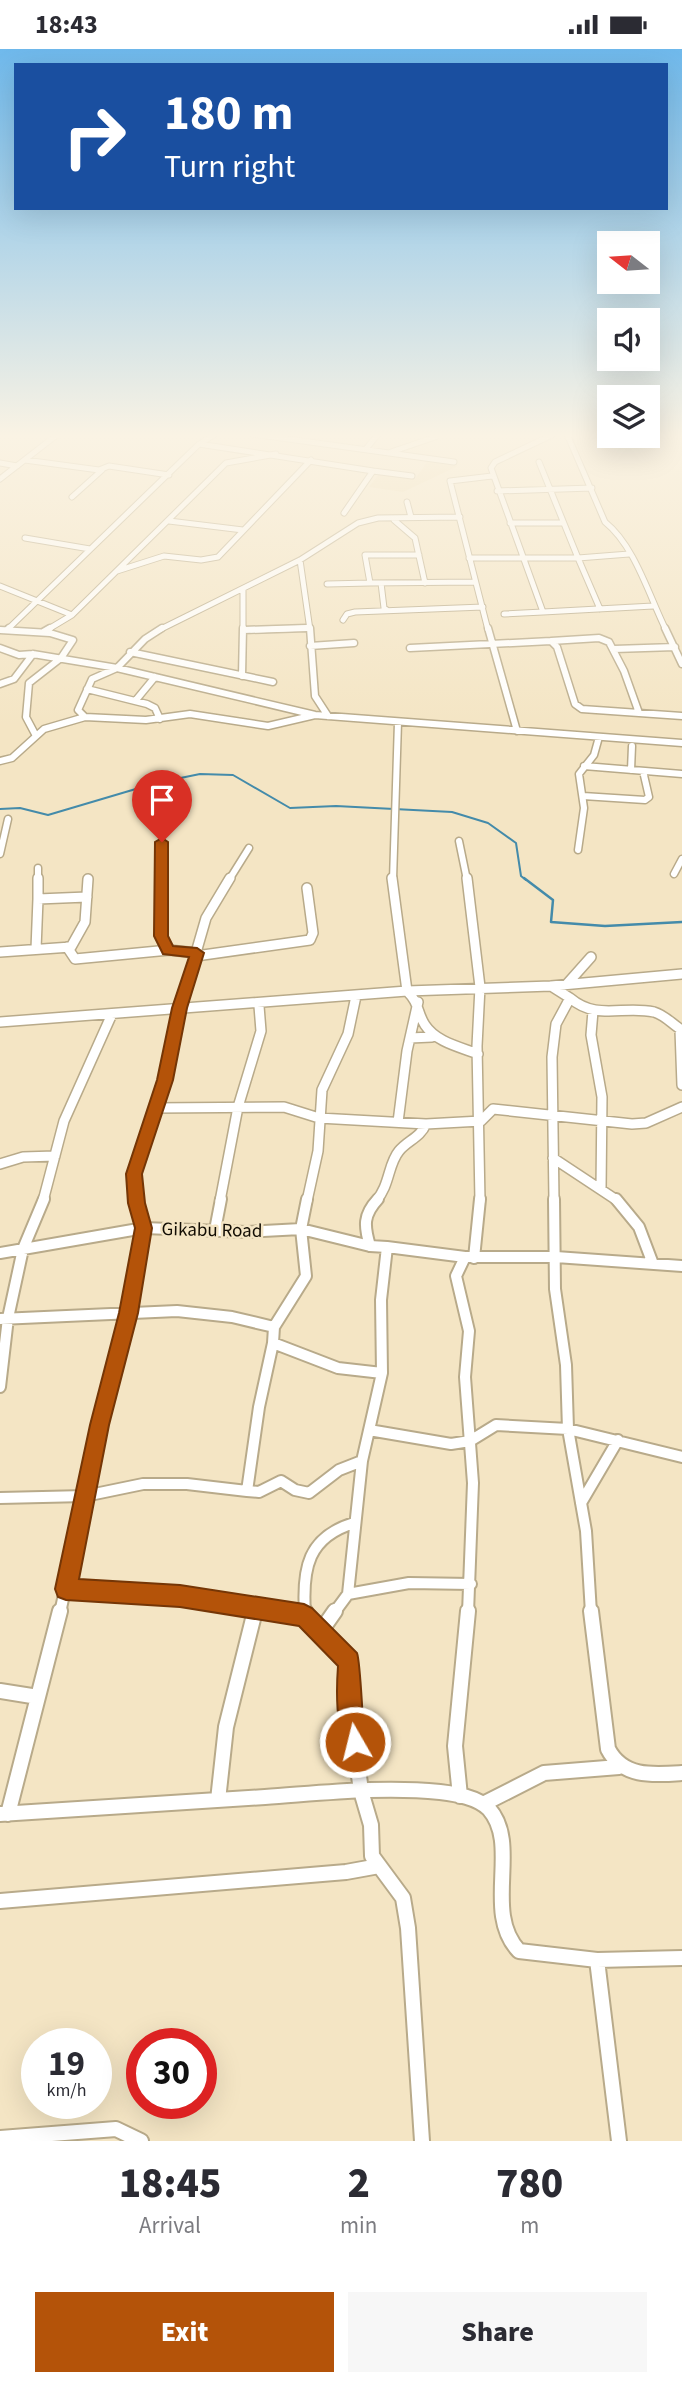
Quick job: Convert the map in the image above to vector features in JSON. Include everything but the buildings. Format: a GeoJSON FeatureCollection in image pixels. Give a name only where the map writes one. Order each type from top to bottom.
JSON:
{"type":"FeatureCollection","features":[{"type":"Feature","properties":{"kind":"street"},"geometry":{"type":"LineString","coordinates":[[4,630],[109,532]]}},
{"type":"Feature","properties":{"kind":"street"},"geometry":{"type":"LineString","coordinates":[[43,632],[72,615],[159,532]]}},
{"type":"Feature","properties":{"kind":"street"},"geometry":{"type":"LineString","coordinates":[[117,571],[140,566],[160,556],[203,562],[218,557],[241,532]]}},
{"type":"Feature","properties":{"kind":"street"},"geometry":{"type":"LineString","coordinates":[[85,717],[79,710],[92,679],[117,668],[130,652],[173,621],[300,560],[344,532]]}},
{"type":"Feature","properties":{"kind":"street"},"geometry":{"type":"LineString","coordinates":[[414,532],[425,583]]}},
{"type":"Feature","properties":{"kind":"street"},"geometry":{"type":"LineString","coordinates":[[463,532],[517,731]]}},
{"type":"Feature","properties":{"kind":"street"},"geometry":{"type":"LineString","coordinates":[[513,532],[543,612]]}},
{"type":"Feature","properties":{"kind":"street"},"geometry":{"type":"LineString","coordinates":[[566,532],[600,610]]}},
{"type":"Feature","properties":{"kind":"street"},"geometry":{"type":"LineString","coordinates":[[616,532],[682,664]]}},
{"type":"Feature","properties":{"kind":"street"},"geometry":{"type":"LineString","coordinates":[[25,538],[90,549]]}},
{"type":"Feature","properties":{"kind":"street"},"geometry":{"type":"LineString","coordinates":[[469,558],[578,558],[629,554]]}},
{"type":"Feature","properties":{"kind":"street"},"geometry":{"type":"LineString","coordinates":[[370,583],[365,555],[419,555]]}},
{"type":"Feature","properties":{"kind":"street"},"geometry":{"type":"LineString","coordinates":[[300,560],[308,598],[308,628],[315,697],[328,716]]}},
{"type":"Feature","properties":{"kind":"street"},"geometry":{"type":"LineString","coordinates":[[327,584],[475,582]]}},
{"type":"Feature","properties":{"kind":"street"},"geometry":{"type":"LineString","coordinates":[[381,583],[384,608],[387,610]]}},
{"type":"Feature","properties":{"kind":"street"},"geometry":{"type":"LineString","coordinates":[[0,586],[72,615]]}},
{"type":"Feature","properties":{"kind":"street"},"geometry":{"type":"LineString","coordinates":[[242,676],[243,589]]}},
{"type":"Feature","properties":{"kind":"street"},"geometry":{"type":"LineString","coordinates":[[504,614],[653,606]]}},
{"type":"Feature","properties":{"kind":"street"},"geometry":{"type":"LineString","coordinates":[[343,620],[346,614],[387,610],[483,607]]}},
{"type":"Feature","properties":{"kind":"street"},"geometry":{"type":"LineString","coordinates":[[244,630],[308,628]]}},
{"type":"Feature","properties":{"kind":"street"},"geometry":{"type":"LineString","coordinates":[[4,630],[43,632],[73,640],[61,658],[29,683],[26,717],[35,734]]}},
{"type":"Feature","properties":{"kind":"street"},"geometry":{"type":"LineString","coordinates":[[410,647],[605,639],[614,649],[639,713]]}},
{"type":"Feature","properties":{"kind":"street"},"geometry":{"type":"LineString","coordinates":[[551,641],[557,647],[575,704],[589,710],[682,716]]}},
{"type":"Feature","properties":{"kind":"street"},"geometry":{"type":"LineString","coordinates":[[310,646],[354,643]]}},
{"type":"Feature","properties":{"kind":"street"},"geometry":{"type":"LineString","coordinates":[[614,649],[674,647]]}},
{"type":"Feature","properties":{"kind":"street"},"geometry":{"type":"LineString","coordinates":[[0,648],[8,653],[33,654],[117,668],[315,715],[682,743]]}},
{"type":"Feature","properties":{"kind":"street"},"geometry":{"type":"LineString","coordinates":[[130,652],[273,682]]}},
{"type":"Feature","properties":{"kind":"street"},"geometry":{"type":"LineString","coordinates":[[0,684],[14,678],[33,654]]}},
{"type":"Feature","properties":{"kind":"street"},"geometry":{"type":"LineString","coordinates":[[136,700],[155,677]]}},
{"type":"Feature","properties":{"kind":"street"},"geometry":{"type":"LineString","coordinates":[[87,689],[136,700],[155,708],[160,719]]}},
{"type":"Feature","properties":{"kind":"street"},"geometry":{"type":"LineString","coordinates":[[0,761],[14,757],[35,734],[58,723],[85,717],[160,719],[198,714],[268,726],[315,715]]}},
{"type":"Feature","properties":{"kind":"street"},"geometry":{"type":"LineString","coordinates":[[398,722],[391,868],[407,991],[418,1002],[419,1014],[432,1037]]}},
{"type":"Feature","properties":{"kind":"street"},"geometry":{"type":"LineString","coordinates":[[578,850],[583,796],[579,774],[594,755],[599,737]]}},
{"type":"Feature","properties":{"kind":"street"},"geometry":{"type":"LineString","coordinates":[[631,770],[632,746]]}},
{"type":"Feature","properties":{"kind":"street"},"geometry":{"type":"LineString","coordinates":[[584,766],[682,774]]}},
{"type":"Feature","properties":{"kind":"street"},"geometry":{"type":"LineString","coordinates":[[583,796],[645,800],[649,797],[643,771]]}},
{"type":"Feature","properties":{"kind":"street"},"geometry":{"type":"LineString","coordinates":[[0,854],[8,819]]}},
{"type":"Feature","properties":{"kind":"street"},"geometry":{"type":"LineString","coordinates":[[459,841],[469,890],[480,987],[478,1054],[481,1121],[481,1189],[470,1258],[456,1276],[469,1331],[466,1377],[473,1483],[471,1584],[456,1746],[460,1796]]}},
{"type":"Feature","properties":{"kind":"street"},"geometry":{"type":"LineString","coordinates":[[162,842],[161,936],[168,950]]}},
{"type":"Feature","properties":{"kind":"street"},"geometry":{"type":"LineString","coordinates":[[250,848],[206,918],[180,1008],[165,1080],[134,1174],[137,1203],[144,1228],[128,1313],[66,1589],[4,1814],[361,1791],[417,1791],[460,1796],[484,1804],[497,1820],[501,1840],[499,1888],[509,1942],[519,1951],[597,1959],[682,1958]]}},
{"type":"Feature","properties":{"kind":"street"},"geometry":{"type":"LineString","coordinates":[[674,873],[682,859]]}},
{"type":"Feature","properties":{"kind":"street"},"geometry":{"type":"LineString","coordinates":[[36,950],[38,868]]}},
{"type":"Feature","properties":{"kind":"street"},"geometry":{"type":"LineString","coordinates":[[0,952],[67,947],[74,943],[82,930],[88,879]]}},
{"type":"Feature","properties":{"kind":"street"},"geometry":{"type":"LineString","coordinates":[[67,947],[75,959],[85,960],[168,950],[197,954],[310,940],[313,933],[307,888]]}},
{"type":"Feature","properties":{"kind":"street"},"geometry":{"type":"LineString","coordinates":[[38,899],[87,897]]}},
{"type":"Feature","properties":{"kind":"street"},"geometry":{"type":"LineString","coordinates":[[568,984],[591,957]]}},
{"type":"Feature","properties":{"kind":"street"},"geometry":{"type":"LineString","coordinates":[[0,1023],[180,1008],[259,1006],[407,991],[551,986],[682,974]]}},
{"type":"Feature","properties":{"kind":"street"},"geometry":{"type":"LineString","coordinates":[[551,986],[576,1005],[600,1014],[656,1012],[681,1030],[682,1085]]}},
{"type":"Feature","properties":{"kind":"street"},"geometry":{"type":"LineString","coordinates":[[247,1491],[274,1327],[306,1276],[301,1229],[318,1151],[319,1118],[325,1079],[348,1034],[356,996]]}},
{"type":"Feature","properties":{"kind":"street"},"geometry":{"type":"LineString","coordinates":[[570,998],[556,1024],[552,1114],[555,1289],[566,1365],[568,1429],[581,1503],[608,1749],[619,1767]]}},
{"type":"Feature","properties":{"kind":"street"},"geometry":{"type":"LineString","coordinates":[[398,1122],[418,1002]]}},
{"type":"Feature","properties":{"kind":"street"},"geometry":{"type":"LineString","coordinates":[[215,1230],[238,1107],[261,1031],[259,1006]]}},
{"type":"Feature","properties":{"kind":"street"},"geometry":{"type":"LineString","coordinates":[[593,1011],[591,1035],[601,1075],[601,1189]]}},
{"type":"Feature","properties":{"kind":"street"},"geometry":{"type":"LineString","coordinates":[[0,1387],[4,1319],[23,1249],[42,1206],[64,1121],[111,1014]]}},
{"type":"Feature","properties":{"kind":"street"},"geometry":{"type":"LineString","coordinates":[[410,1038],[432,1037],[478,1054]]}},
{"type":"Feature","properties":{"kind":"street"},"geometry":{"type":"LineString","coordinates":[[154,1108],[284,1107],[319,1118],[426,1124],[481,1121],[493,1109],[552,1114],[602,1124],[632,1124],[646,1123],[682,1107]]}},
{"type":"Feature","properties":{"kind":"street"},"geometry":{"type":"LineString","coordinates":[[370,1246],[365,1229],[366,1212],[386,1190],[398,1152],[421,1135],[426,1124]]}},
{"type":"Feature","properties":{"kind":"street"},"geometry":{"type":"LineString","coordinates":[[0,1164],[23,1157],[55,1156]]}},
{"type":"Feature","properties":{"kind":"street"},"geometry":{"type":"LineString","coordinates":[[553,1158],[601,1189],[634,1219],[653,1264]]}},
{"type":"Feature","properties":{"kind":"street","name":"Gikabu Road"},"geometry":{"type":"LineString","coordinates":[[0,1253],[144,1228],[247,1232],[301,1229],[370,1246],[470,1258],[556,1257],[682,1266]]}},
{"type":"Feature","properties":{"kind":"street"},"geometry":{"type":"LineString","coordinates":[[321,1631],[348,1594],[362,1461],[382,1373],[381,1300],[387,1247]]}},
{"type":"Feature","properties":{"kind":"street"},"geometry":{"type":"LineString","coordinates":[[4,1319],[177,1311],[232,1317],[274,1327]]}},
{"type":"Feature","properties":{"kind":"street"},"geometry":{"type":"LineString","coordinates":[[273,1343],[338,1368],[382,1373]]}},
{"type":"Feature","properties":{"kind":"street"},"geometry":{"type":"LineString","coordinates":[[369,1430],[432,1442],[470,1441],[496,1425],[568,1429],[682,1457]]}},
{"type":"Feature","properties":{"kind":"street"},"geometry":{"type":"LineString","coordinates":[[581,1503],[618,1440]]}},
{"type":"Feature","properties":{"kind":"street"},"geometry":{"type":"LineString","coordinates":[[0,1498],[85,1496],[143,1484],[187,1484],[259,1492],[281,1481],[295,1490],[309,1493],[339,1469],[362,1461]]}},
{"type":"Feature","properties":{"kind":"street"},"geometry":{"type":"LineString","coordinates":[[304,1615],[304,1596],[312,1550],[326,1534],[355,1523]]}},
{"type":"Feature","properties":{"kind":"street"},"geometry":{"type":"LineString","coordinates":[[348,1594],[374,1587],[426,1580],[471,1584]]}},
{"type":"Feature","properties":{"kind":"street"},"geometry":{"type":"LineString","coordinates":[[66,1589],[180,1596],[304,1615],[349,1661],[348,1693],[361,1791],[368,1806],[372,1856],[404,1898],[422,2141]]}},
{"type":"Feature","properties":{"kind":"street"},"geometry":{"type":"LineString","coordinates":[[218,1800],[219,1758],[227,1714],[256,1608]]}},
{"type":"Feature","properties":{"kind":"street"},"geometry":{"type":"LineString","coordinates":[[0,1691],[38,1697]]}},
{"type":"Feature","properties":{"kind":"street"},"geometry":{"type":"LineString","coordinates":[[484,1804],[544,1773],[619,1767],[636,1773],[682,1773]]}},
{"type":"Feature","properties":{"kind":"street"},"geometry":{"type":"LineString","coordinates":[[0,1901],[201,1888],[298,1874],[357,1873],[379,1866]]}},
{"type":"Feature","properties":{"kind":"street"},"geometry":{"type":"LineString","coordinates":[[597,1959],[619,2141]]}},
{"type":"Feature","properties":{"kind":"street"},"geometry":{"type":"LineString","coordinates":[[0,2138],[116,2129],[141,2141]]}},
{"type":"Feature","properties":{"kind":"waterway"},"geometry":{"type":"LineString","coordinates":[[0,809],[20,808],[48,815],[156,783],[200,774],[233,775],[290,808],[336,806],[452,812],[488,823],[516,843],[521,876],[526,880]]}},
{"type":"Feature","properties":{"kind":"waterway"},"geometry":{"type":"LineString","coordinates":[[524,878],[553,900],[551,922],[605,926],[682,922]]}},
{"type":"Feature","properties":{"kind":"route"},"geometry":{"type":"LineString","coordinates":[[162,842],[161,936],[168,950],[197,953],[180,1008],[165,1080],[134,1174],[137,1203],[144,1228],[128,1313],[100,1425],[66,1589],[180,1596],[304,1615],[349,1661],[348,1693],[355,1742]]}}]}
